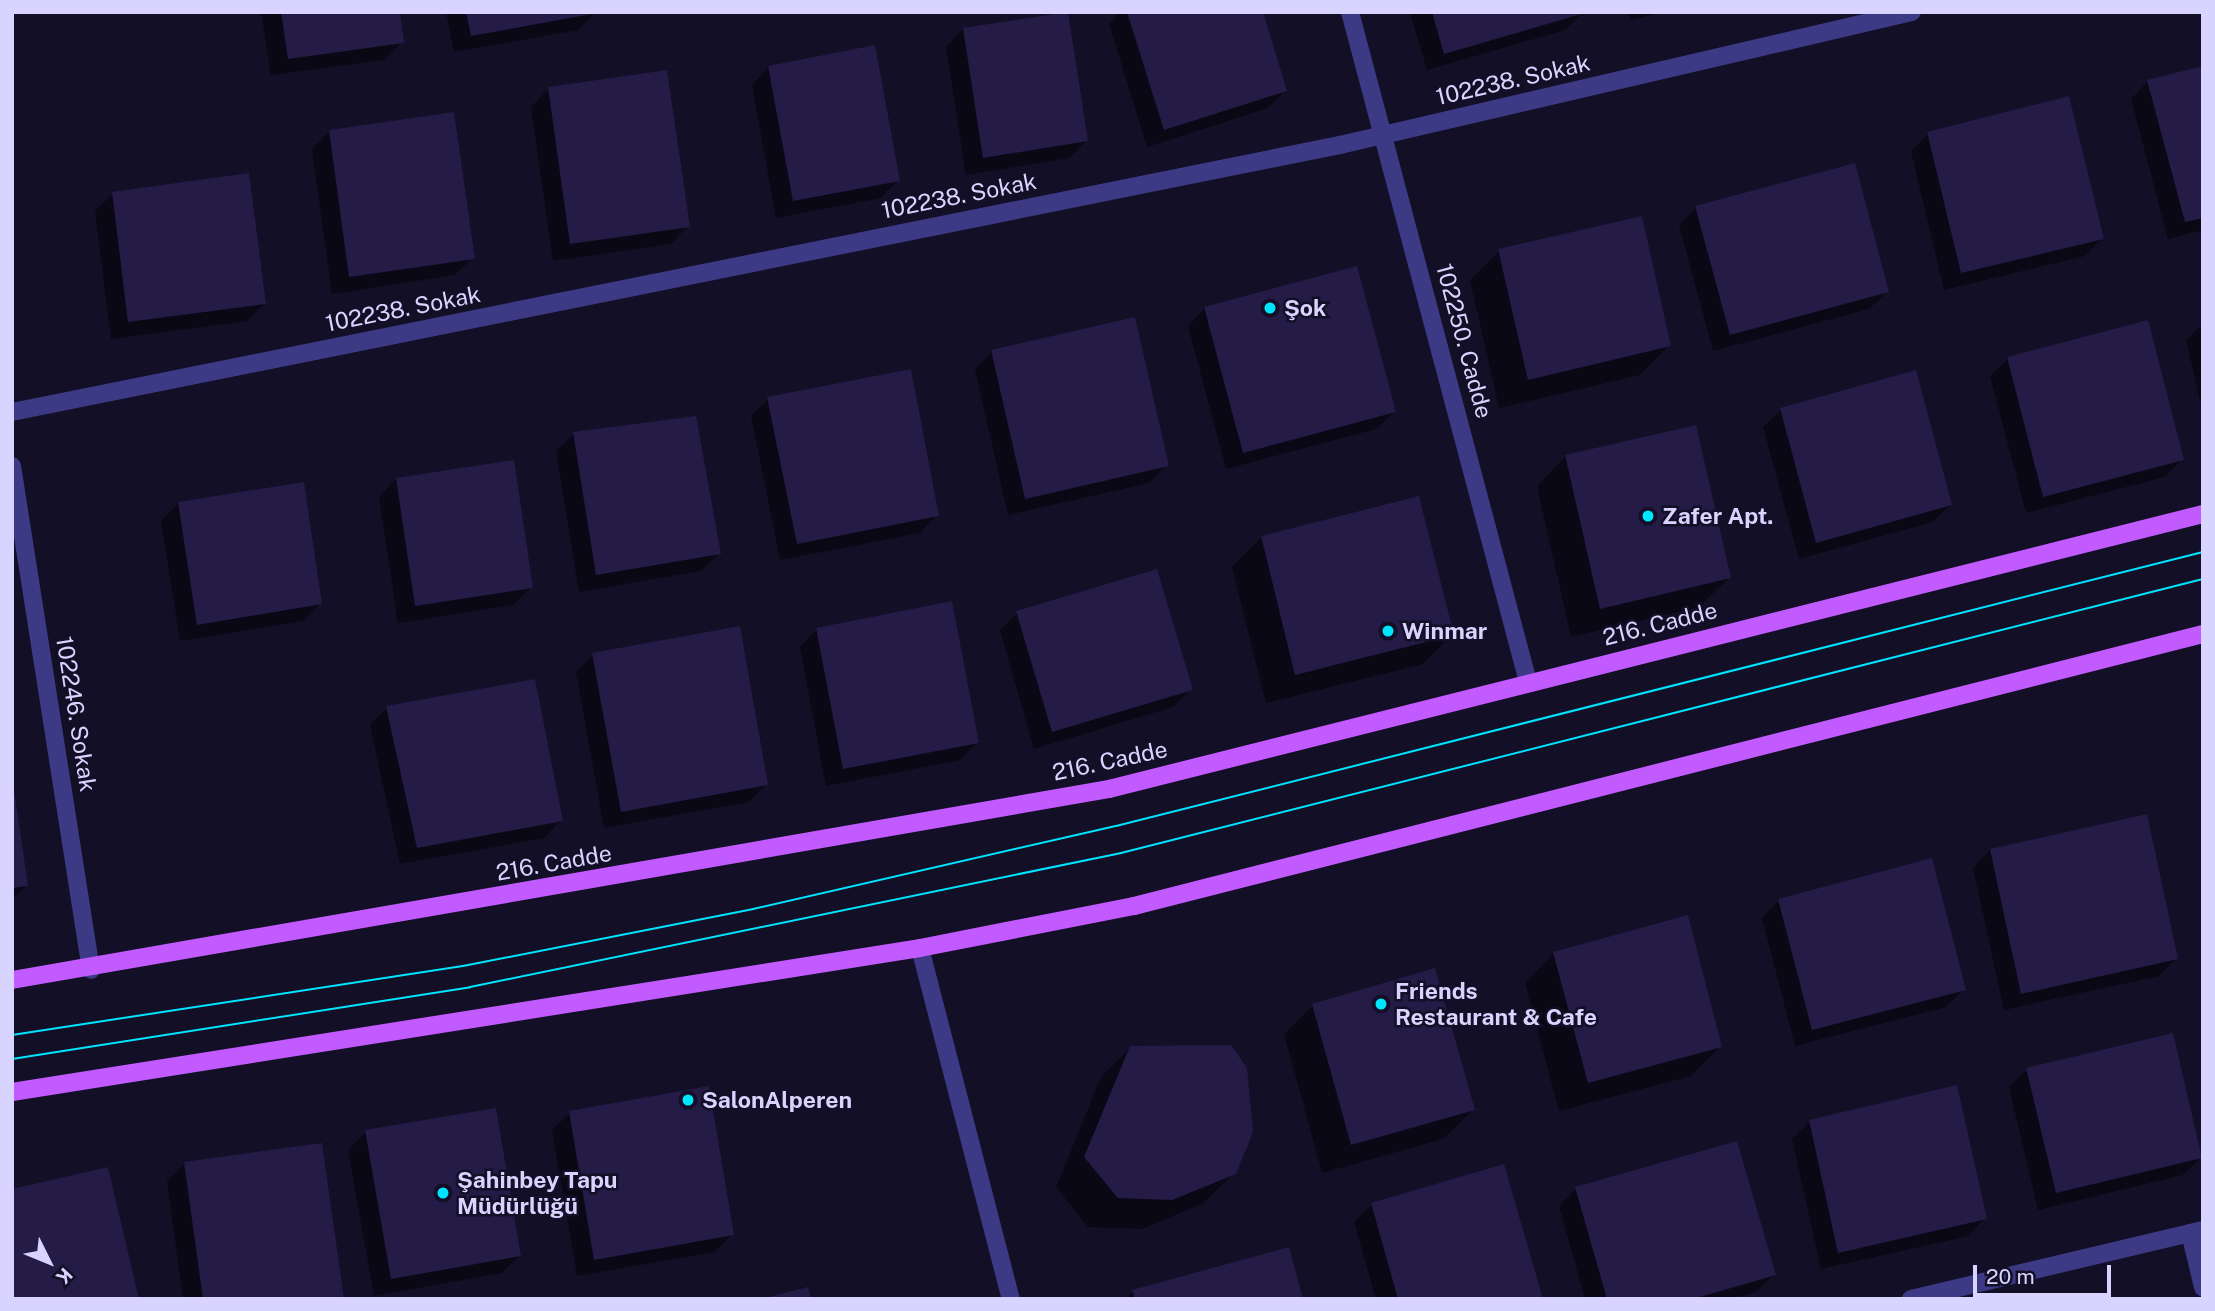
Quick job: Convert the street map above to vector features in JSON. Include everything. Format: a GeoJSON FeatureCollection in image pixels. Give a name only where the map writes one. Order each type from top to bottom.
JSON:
{"type":"FeatureCollection","features":[{"type":"Feature","properties":{"kind":"main road","name":"216. Cadde"},"geometry":{"type":"LineString","coordinates":[[12,980],[91,970],[1109,789],[2203,514]]}},
{"type":"Feature","properties":{"kind":"main road"},"geometry":{"type":"LineString","coordinates":[[12,1092],[920,948],[1134,905],[2203,634]]}},
{"type":"Feature","properties":{"kind":"street","name":"102250. Cadde"},"geometry":{"type":"LineString","coordinates":[[1350,12],[1528,682]]}},
{"type":"Feature","properties":{"kind":"street","name":"102238. Sokak"},"geometry":{"type":"LineString","coordinates":[[12,412],[1384,135],[1912,12]]}},
{"type":"Feature","properties":{"kind":"street","name":"102246. Sokak"},"geometry":{"type":"LineString","coordinates":[[12,466],[91,970]]}},
{"type":"Feature","properties":{"kind":"street"},"geometry":{"type":"LineString","coordinates":[[920,948],[1012,1299]]}},
{"type":"Feature","properties":{"kind":"street"},"geometry":{"type":"LineString","coordinates":[[1910,1299],[2196,1231],[2203,1287]]}},
{"type":"Feature","properties":{"kind":"building"},"geometry":{"type":"Polygon","coordinates":[[[281,12],[400,12],[404,43],[288,59],[281,12]]]}},
{"type":"Feature","properties":{"kind":"building"},"geometry":{"type":"Polygon","coordinates":[[[466,12],[592,12],[592,14],[471,36],[466,12]]]}},
{"type":"Feature","properties":{"kind":"building"},"geometry":{"type":"Polygon","coordinates":[[[1068,12],[1088,141],[983,158],[963,28],[1068,12]]]}},
{"type":"Feature","properties":{"kind":"building"},"geometry":{"type":"Polygon","coordinates":[[[1127,12],[1263,12],[1287,91],[1164,130],[1127,12]]]}},
{"type":"Feature","properties":{"kind":"building"},"geometry":{"type":"Polygon","coordinates":[[[1432,12],[1585,12],[1585,13],[1444,54],[1432,12]]]}},
{"type":"Feature","properties":{"kind":"building"},"geometry":{"type":"Polygon","coordinates":[[[875,45],[900,181],[793,201],[768,66],[875,45]]]}},
{"type":"Feature","properties":{"kind":"building"},"geometry":{"type":"Polygon","coordinates":[[[2203,66],[2203,218],[2185,222],[2147,80],[2203,66]]]}},
{"type":"Feature","properties":{"kind":"building"},"geometry":{"type":"Polygon","coordinates":[[[667,70],[690,227],[570,244],[548,87],[667,70]]]}},
{"type":"Feature","properties":{"kind":"building"},"geometry":{"type":"Polygon","coordinates":[[[2069,96],[2104,239],[1961,273],[1927,132],[2069,96]]]}},
{"type":"Feature","properties":{"kind":"building"},"geometry":{"type":"Polygon","coordinates":[[[454,112],[475,259],[349,277],[329,130],[454,112]]]}},
{"type":"Feature","properties":{"kind":"building"},"geometry":{"type":"Polygon","coordinates":[[[1855,163],[1889,292],[1730,335],[1695,206],[1855,163]]]}},
{"type":"Feature","properties":{"kind":"building"},"geometry":{"type":"Polygon","coordinates":[[[249,173],[266,304],[128,322],[112,192],[249,173]]]}},
{"type":"Feature","properties":{"kind":"building"},"geometry":{"type":"Polygon","coordinates":[[[1642,216],[1671,346],[1528,380],[1498,249],[1642,216]]]}},
{"type":"Feature","properties":{"kind":"building"},"geometry":{"type":"Polygon","coordinates":[[[1357,266],[1396,412],[1243,453],[1204,307],[1357,266]]]}},
{"type":"Feature","properties":{"kind":"building"},"geometry":{"type":"Polygon","coordinates":[[[1135,317],[1169,466],[1025,499],[991,350],[1135,317]]]}},
{"type":"Feature","properties":{"kind":"building"},"geometry":{"type":"Polygon","coordinates":[[[2148,320],[2184,460],[2043,497],[2007,357],[2148,320]]]}},
{"type":"Feature","properties":{"kind":"building"},"geometry":{"type":"Polygon","coordinates":[[[911,369],[939,516],[797,544],[767,397],[911,369]]]}},
{"type":"Feature","properties":{"kind":"building"},"geometry":{"type":"Polygon","coordinates":[[[1916,370],[1952,505],[1816,543],[1780,408],[1916,370]]]}},
{"type":"Feature","properties":{"kind":"building"},"geometry":{"type":"Polygon","coordinates":[[[696,416],[721,554],[596,575],[573,432],[696,416]]]}},
{"type":"Feature","properties":{"kind":"building","name":"Zafer Apt."},"geometry":{"type":"Polygon","coordinates":[[[1696,425],[1731,578],[1600,609],[1565,455],[1696,425]]]}},
{"type":"Feature","properties":{"kind":"building"},"geometry":{"type":"Polygon","coordinates":[[[514,460],[533,588],[415,606],[396,478],[514,460]]]}},
{"type":"Feature","properties":{"kind":"building"},"geometry":{"type":"Polygon","coordinates":[[[304,482],[322,604],[197,625],[178,502],[304,482]]]}},
{"type":"Feature","properties":{"kind":"building"},"geometry":{"type":"Polygon","coordinates":[[[1419,496],[1454,635],[1295,675],[1261,536],[1419,496]]]}},
{"type":"Feature","properties":{"kind":"building"},"geometry":{"type":"Polygon","coordinates":[[[1157,569],[1193,690],[1052,732],[1016,611],[1157,569]]]}},
{"type":"Feature","properties":{"kind":"building"},"geometry":{"type":"Polygon","coordinates":[[[952,601],[979,743],[843,769],[816,628],[952,601]]]}},
{"type":"Feature","properties":{"kind":"building"},"geometry":{"type":"Polygon","coordinates":[[[740,626],[768,785],[621,812],[592,653],[740,626]]]}},
{"type":"Feature","properties":{"kind":"building"},"geometry":{"type":"Polygon","coordinates":[[[535,679],[563,821],[417,848],[386,706],[535,679]]]}},
{"type":"Feature","properties":{"kind":"building"},"geometry":{"type":"Polygon","coordinates":[[[12,776],[28,886],[12,888],[12,776]]]}},
{"type":"Feature","properties":{"kind":"building"},"geometry":{"type":"Polygon","coordinates":[[[2147,814],[2178,959],[2021,994],[1990,849],[2147,814]]]}},
{"type":"Feature","properties":{"kind":"building"},"geometry":{"type":"Polygon","coordinates":[[[1932,858],[1966,990],[1812,1030],[1778,899],[1932,858]]]}},
{"type":"Feature","properties":{"kind":"building"},"geometry":{"type":"Polygon","coordinates":[[[1688,915],[1722,1047],[1588,1083],[1553,952],[1688,915]]]}},
{"type":"Feature","properties":{"kind":"building"},"geometry":{"type":"Polygon","coordinates":[[[1435,968],[1475,1110],[1351,1145],[1312,1004],[1435,968]]]}},
{"type":"Feature","properties":{"kind":"building"},"geometry":{"type":"Polygon","coordinates":[[[2173,1033],[2202,1158],[2056,1193],[2026,1068],[2173,1033]]]}},
{"type":"Feature","properties":{"kind":"building"},"geometry":{"type":"Polygon","coordinates":[[[1231,1045],[1247,1068],[1253,1132],[1236,1174],[1172,1200],[1118,1198],[1084,1157],[1130,1046],[1231,1045]]]}},
{"type":"Feature","properties":{"kind":"building"},"geometry":{"type":"Polygon","coordinates":[[[1957,1085],[1987,1219],[1838,1253],[1809,1120],[1957,1085]]]}},
{"type":"Feature","properties":{"kind":"building"},"geometry":{"type":"Polygon","coordinates":[[[709,1086],[734,1235],[594,1260],[569,1111],[709,1086]]]}},
{"type":"Feature","properties":{"kind":"building","name":"Şahinbey Tapu Müdürlüğü"},"geometry":{"type":"Polygon","coordinates":[[[496,1108],[521,1256],[391,1279],[365,1130],[496,1108]]]}},
{"type":"Feature","properties":{"kind":"building"},"geometry":{"type":"Polygon","coordinates":[[[1737,1141],[1776,1275],[1693,1299],[1607,1299],[1575,1187],[1737,1141]]]}},
{"type":"Feature","properties":{"kind":"building"},"geometry":{"type":"Polygon","coordinates":[[[322,1143],[344,1299],[203,1299],[184,1162],[322,1143]]]}},
{"type":"Feature","properties":{"kind":"building"},"geometry":{"type":"Polygon","coordinates":[[[1504,1164],[1543,1299],[1398,1299],[1371,1203],[1504,1164]]]}},
{"type":"Feature","properties":{"kind":"building"},"geometry":{"type":"Polygon","coordinates":[[[108,1167],[139,1299],[12,1299],[12,1189],[108,1167]]]}},
{"type":"Feature","properties":{"kind":"building"},"geometry":{"type":"Polygon","coordinates":[[[1289,1247],[1303,1299],[1135,1299],[1132,1290],[1289,1247]]]}},
{"type":"Feature","properties":{"kind":"building"},"geometry":{"type":"Polygon","coordinates":[[[808,1287],[811,1299],[765,1298],[808,1287]]]}},
{"type":"Feature","properties":{"kind":"tram line"},"geometry":{"type":"LineString","coordinates":[[12,1035],[463,966],[753,909],[1116,826],[2203,552]]}},
{"type":"Feature","properties":{"kind":"tram line"},"geometry":{"type":"LineString","coordinates":[[12,1059],[470,987],[1121,853],[2203,579]]}},
{"type":"Feature","properties":{"kind":"place","name":"Şok"},"geometry":{"type":"Point","coordinates":[1270,308]}},
{"type":"Feature","properties":{"kind":"place","name":"Zafer Apt."},"geometry":{"type":"Point","coordinates":[1648,516]}},
{"type":"Feature","properties":{"kind":"place","name":"Winmar"},"geometry":{"type":"Point","coordinates":[1388,631]}},
{"type":"Feature","properties":{"kind":"place","name":"Friends Restaurant & Cafe"},"geometry":{"type":"Point","coordinates":[1381,1004]}},
{"type":"Feature","properties":{"kind":"place","name":"SalonAlperen"},"geometry":{"type":"Point","coordinates":[688,1100]}},
{"type":"Feature","properties":{"kind":"place","name":"Şahinbey Tapu Müdürlüğü"},"geometry":{"type":"Point","coordinates":[443,1193]}}]}
